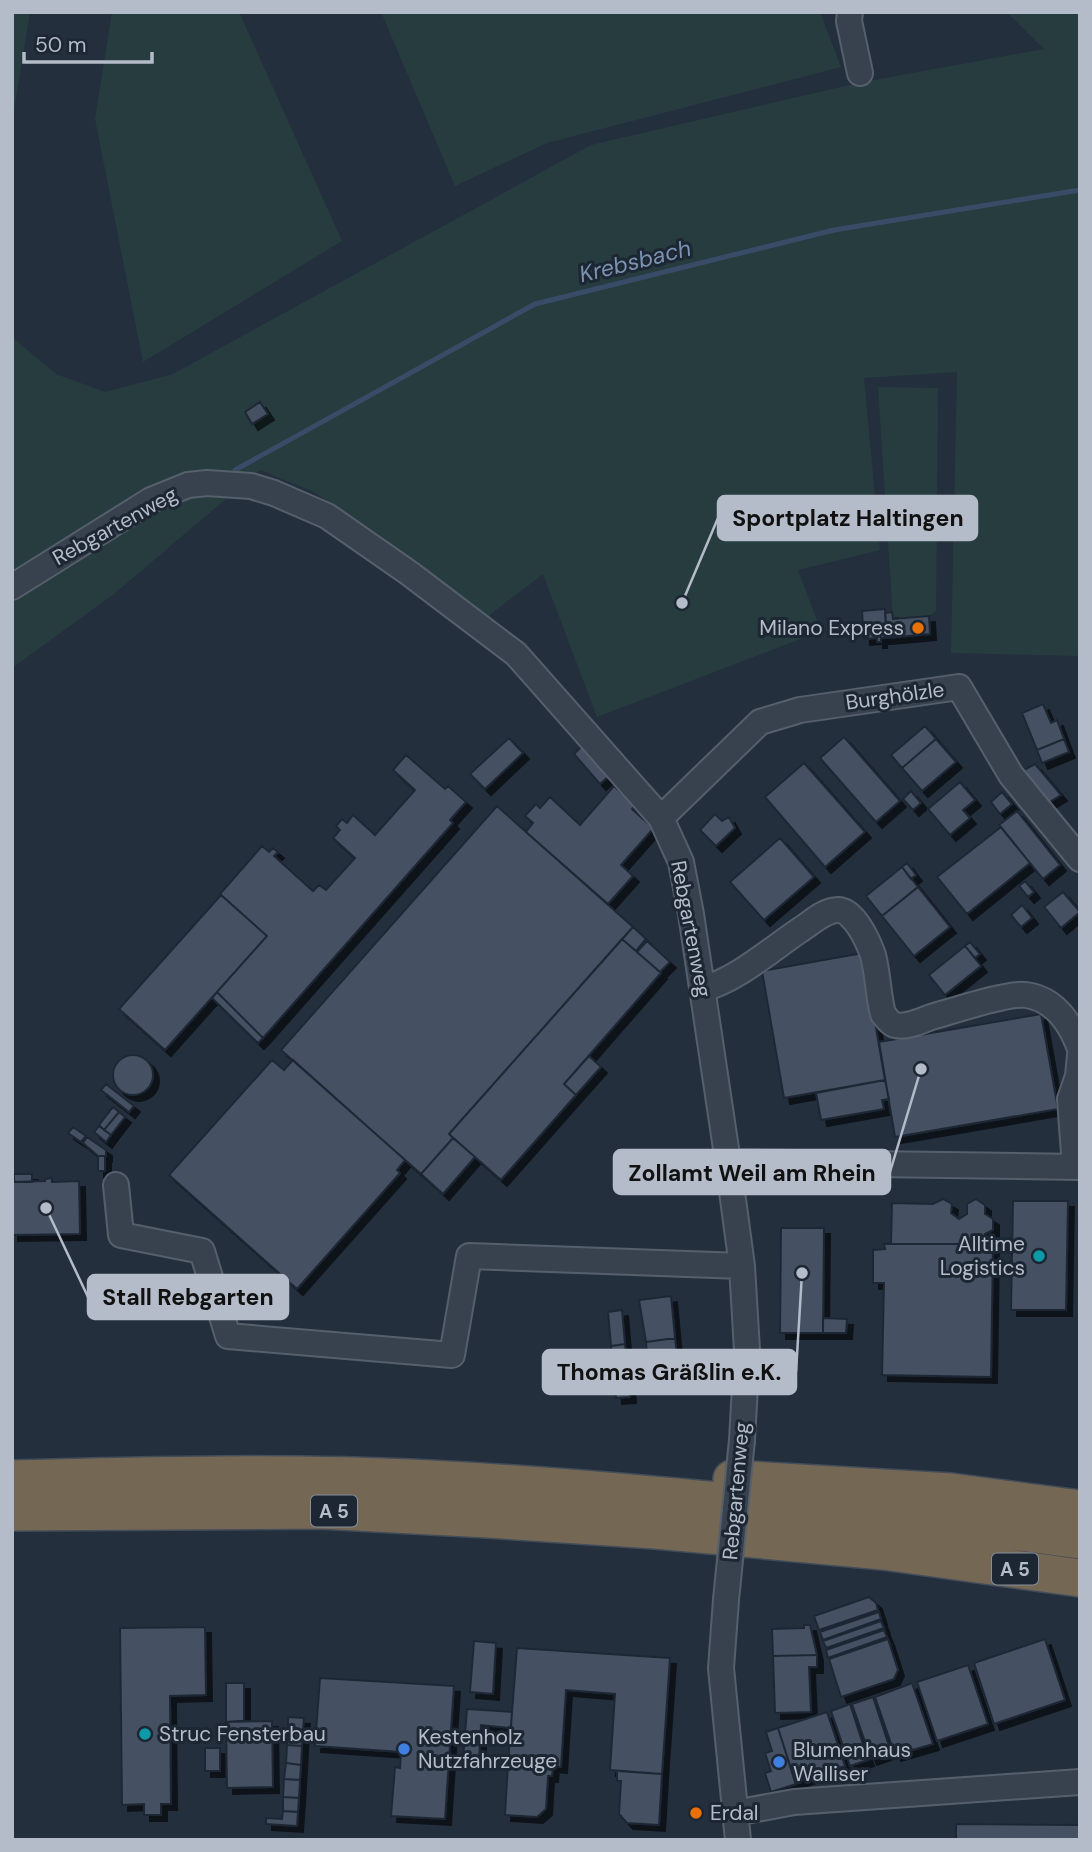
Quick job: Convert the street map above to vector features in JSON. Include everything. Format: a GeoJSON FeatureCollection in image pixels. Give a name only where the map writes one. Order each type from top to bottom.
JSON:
{"type":"FeatureCollection","features":[{"type":"Feature","properties":{"kind":"highway","name":"A 5"},"geometry":{"type":"LineString","coordinates":[[12,1479],[227,1475],[428,1479],[626,1492],[1080,1540]]}},
{"type":"Feature","properties":{"kind":"highway"},"geometry":{"type":"LineString","coordinates":[[626,1492],[688,1476],[951,1492],[1080,1510]]}},
{"type":"Feature","properties":{"kind":"highway"},"geometry":{"type":"LineString","coordinates":[[951,1492],[976,1483],[1080,1489]]}},
{"type":"Feature","properties":{"kind":"highway","name":"A 5"},"geometry":{"type":"LineString","coordinates":[[12,1512],[321,1510],[404,1514],[655,1530],[950,1559],[1080,1578]]}},
{"type":"Feature","properties":{"kind":"highway"},"geometry":{"type":"LineString","coordinates":[[950,1559],[1000,1588],[1080,1604]]}},
{"type":"Feature","properties":{"kind":"street"},"geometry":{"type":"LineString","coordinates":[[850,12],[849,21],[860,73]]}},
{"type":"Feature","properties":{"kind":"street","name":"Rebgartenweg"},"geometry":{"type":"LineString","coordinates":[[12,587],[151,500],[188,485],[212,483],[251,486],[274,493],[327,516],[409,573],[516,654],[661,818],[681,862],[703,989],[741,1266],[747,1350],[742,1440],[721,1668],[738,1840]]}},
{"type":"Feature","properties":{"kind":"street","name":"Burghölzle"},"geometry":{"type":"LineString","coordinates":[[661,818],[760,722],[800,710],[959,687],[1011,775],[1080,859]]}},
{"type":"Feature","properties":{"kind":"street"},"geometry":{"type":"LineString","coordinates":[[703,989],[728,979],[820,917],[838,910],[853,918],[867,942],[873,957],[883,1014],[896,1025],[906,1025],[959,1009],[1025,995],[1044,1002],[1061,1013],[1074,1032],[1080,1049]]}},
{"type":"Feature","properties":{"kind":"street"},"geometry":{"type":"LineString","coordinates":[[728,1161],[1078,1167],[1070,1099],[1080,1055]]}},
{"type":"Feature","properties":{"kind":"street"},"geometry":{"type":"LineString","coordinates":[[117,1185],[121,1235],[202,1251],[228,1336],[452,1355],[469,1256],[741,1266]]}},
{"type":"Feature","properties":{"kind":"street"},"geometry":{"type":"LineString","coordinates":[[735,1813],[794,1802],[1080,1782]]}},
{"type":"Feature","properties":{"kind":"green space"},"geometry":{"type":"Polygon","coordinates":[[[12,12],[30,12],[12,123],[12,12]]]}},
{"type":"Feature","properties":{"kind":"green space"},"geometry":{"type":"Polygon","coordinates":[[[112,12],[239,12],[342,241],[143,362],[95,119],[112,12]]]}},
{"type":"Feature","properties":{"kind":"green space"},"geometry":{"type":"Polygon","coordinates":[[[381,12],[820,12],[841,67],[547,143],[455,186],[381,12]]]}},
{"type":"Feature","properties":{"kind":"green space"},"geometry":{"type":"Polygon","coordinates":[[[1007,12],[1080,12],[1080,656],[951,653],[957,372],[864,378],[880,550],[798,570],[821,631],[597,717],[543,574],[487,617],[418,562],[314,492],[260,470],[114,594],[12,668],[12,337],[56,374],[105,392],[173,374],[591,145],[858,83],[1044,49],[1007,12]]]}},
{"type":"Feature","properties":{"kind":"green space"},"geometry":{"type":"Polygon","coordinates":[[[878,387],[938,388],[936,611],[929,616],[893,619],[878,387]]]}},
{"type":"Feature","properties":{"kind":"building"},"geometry":{"type":"Polygon","coordinates":[[[260,402],[268,414],[252,424],[245,412],[260,402]]]}},
{"type":"Feature","properties":{"kind":"building"},"geometry":{"type":"Polygon","coordinates":[[[885,609],[887,638],[881,638],[881,642],[877,642],[877,638],[864,639],[862,611],[885,609]]]}},
{"type":"Feature","properties":{"kind":"building"},"geometry":{"type":"Polygon","coordinates":[[[892,612],[893,619],[929,616],[930,634],[887,638],[885,613],[892,612]]]}},
{"type":"Feature","properties":{"kind":"building"},"geometry":{"type":"Polygon","coordinates":[[[1043,704],[1051,723],[1057,720],[1064,739],[1037,750],[1022,713],[1043,704]]]}},
{"type":"Feature","properties":{"kind":"building"},"geometry":{"type":"Polygon","coordinates":[[[925,726],[936,739],[902,768],[891,755],[925,726]]]}},
{"type":"Feature","properties":{"kind":"building"},"geometry":{"type":"Polygon","coordinates":[[[844,737],[900,801],[876,822],[820,758],[844,737]]]}},
{"type":"Feature","properties":{"kind":"building"},"geometry":{"type":"Polygon","coordinates":[[[509,738],[523,753],[485,789],[470,774],[509,738]]]}},
{"type":"Feature","properties":{"kind":"building"},"geometry":{"type":"Polygon","coordinates":[[[936,739],[956,762],[922,791],[902,768],[936,739]]]}},
{"type":"Feature","properties":{"kind":"building"},"geometry":{"type":"Polygon","coordinates":[[[1064,739],[1069,752],[1042,763],[1037,750],[1064,739]]]}},
{"type":"Feature","properties":{"kind":"building"},"geometry":{"type":"Polygon","coordinates":[[[582,746],[609,776],[600,784],[574,754],[582,746]]]}},
{"type":"Feature","properties":{"kind":"building"},"geometry":{"type":"Polygon","coordinates":[[[406,755],[445,789],[448,786],[466,802],[450,820],[453,823],[263,1038],[217,992],[267,936],[220,894],[262,846],[269,852],[273,848],[278,852],[274,856],[313,891],[319,885],[326,890],[355,858],[333,838],[340,830],[336,826],[342,819],[347,823],[353,815],[375,835],[415,790],[393,770],[406,755]]]}},
{"type":"Feature","properties":{"kind":"building"},"geometry":{"type":"Polygon","coordinates":[[[804,763],[865,832],[825,867],[765,797],[804,763]]]}},
{"type":"Feature","properties":{"kind":"building"},"geometry":{"type":"Polygon","coordinates":[[[1035,764],[1061,795],[1048,803],[1022,771],[1035,764]]]}},
{"type":"Feature","properties":{"kind":"building"},"geometry":{"type":"Polygon","coordinates":[[[960,782],[975,800],[963,810],[970,818],[950,835],[928,809],[960,782]]]}},
{"type":"Feature","properties":{"kind":"building"},"geometry":{"type":"Polygon","coordinates":[[[614,786],[635,805],[632,809],[652,830],[621,865],[633,876],[608,904],[526,832],[533,823],[525,816],[536,804],[540,808],[550,797],[580,825],[614,786]]]}},
{"type":"Feature","properties":{"kind":"building"},"geometry":{"type":"Polygon","coordinates":[[[911,791],[921,803],[913,810],[903,799],[911,791]]]}},
{"type":"Feature","properties":{"kind":"building"},"geometry":{"type":"Polygon","coordinates":[[[1002,792],[1012,804],[1000,814],[991,802],[1002,792]]]}},
{"type":"Feature","properties":{"kind":"building"},"geometry":{"type":"Polygon","coordinates":[[[497,806],[633,927],[449,1134],[453,1138],[421,1174],[281,1050],[497,806]]]}},
{"type":"Feature","properties":{"kind":"building"},"geometry":{"type":"Polygon","coordinates":[[[1017,811],[1060,865],[1043,879],[999,825],[1017,811]]]}},
{"type":"Feature","properties":{"kind":"building"},"geometry":{"type":"Polygon","coordinates":[[[715,814],[722,821],[729,817],[735,828],[716,846],[700,830],[715,814]]]}},
{"type":"Feature","properties":{"kind":"building"},"geometry":{"type":"Polygon","coordinates":[[[1001,827],[1030,863],[967,914],[937,877],[1001,827]]]}},
{"type":"Feature","properties":{"kind":"building"},"geometry":{"type":"Polygon","coordinates":[[[780,838],[814,877],[764,920],[730,882],[780,838]]]}},
{"type":"Feature","properties":{"kind":"building"},"geometry":{"type":"Polygon","coordinates":[[[907,863],[916,875],[911,879],[902,867],[907,863]]]}},
{"type":"Feature","properties":{"kind":"building"},"geometry":{"type":"Polygon","coordinates":[[[902,867],[918,887],[882,916],[866,896],[902,867]]]}},
{"type":"Feature","properties":{"kind":"building"},"geometry":{"type":"Polygon","coordinates":[[[1025,881],[1034,892],[1028,897],[1019,886],[1025,881]]]}},
{"type":"Feature","properties":{"kind":"building"},"geometry":{"type":"Polygon","coordinates":[[[918,887],[950,927],[914,956],[882,916],[918,887]]]}},
{"type":"Feature","properties":{"kind":"building"},"geometry":{"type":"Polygon","coordinates":[[[1063,892],[1080,912],[1061,928],[1044,907],[1063,892]]]}},
{"type":"Feature","properties":{"kind":"building"},"geometry":{"type":"Polygon","coordinates":[[[221,895],[267,936],[165,1050],[119,1009],[221,895]]]}},
{"type":"Feature","properties":{"kind":"building"},"geometry":{"type":"Polygon","coordinates":[[[1022,905],[1032,918],[1021,927],[1011,915],[1022,905]]]}},
{"type":"Feature","properties":{"kind":"building"},"geometry":{"type":"Polygon","coordinates":[[[633,927],[646,939],[636,951],[622,939],[633,927]]]}},
{"type":"Feature","properties":{"kind":"building"},"geometry":{"type":"Polygon","coordinates":[[[622,939],[661,973],[564,1084],[576,1095],[501,1180],[449,1134],[622,939]]]}},
{"type":"Feature","properties":{"kind":"building"},"geometry":{"type":"Polygon","coordinates":[[[647,941],[670,962],[660,972],[637,952],[647,941]]]}},
{"type":"Feature","properties":{"kind":"building"},"geometry":{"type":"Polygon","coordinates":[[[970,942],[980,954],[975,958],[965,946],[970,942]]]}},
{"type":"Feature","properties":{"kind":"building"},"geometry":{"type":"Polygon","coordinates":[[[965,946],[981,966],[945,995],[929,975],[965,946]]]}},
{"type":"Feature","properties":{"kind":"building"},"geometry":{"type":"Polygon","coordinates":[[[863,953],[885,1080],[784,1098],[762,971],[863,953]]]}},
{"type":"Feature","properties":{"kind":"building"},"geometry":{"type":"Polygon","coordinates":[[[217,992],[263,1038],[258,1043],[212,998],[217,992]]]}},
{"type":"Feature","properties":{"kind":"building"},"geometry":{"type":"Polygon","coordinates":[[[1041,1014],[1058,1109],[895,1137],[879,1042],[1041,1014]]]}},
{"type":"Feature","properties":{"kind":"building"},"geometry":{"type":"Polygon","coordinates":[[[133,1055],[147,1061],[153,1075],[147,1089],[133,1095],[119,1089],[113,1075],[119,1061],[133,1055]]]}},
{"type":"Feature","properties":{"kind":"building"},"geometry":{"type":"Polygon","coordinates":[[[589,1056],[601,1067],[576,1095],[564,1084],[589,1056]]]}},
{"type":"Feature","properties":{"kind":"building"},"geometry":{"type":"Polygon","coordinates":[[[272,1060],[284,1070],[293,1060],[405,1160],[397,1170],[400,1173],[297,1289],[169,1175],[272,1060]]]}},
{"type":"Feature","properties":{"kind":"building"},"geometry":{"type":"Polygon","coordinates":[[[885,1080],[889,1099],[882,1100],[884,1109],[821,1120],[816,1093],[885,1080]]]}},
{"type":"Feature","properties":{"kind":"building"},"geometry":{"type":"Polygon","coordinates":[[[106,1084],[134,1106],[129,1112],[101,1090],[106,1084]]]}},
{"type":"Feature","properties":{"kind":"building"},"geometry":{"type":"Polygon","coordinates":[[[113,1107],[119,1112],[104,1130],[99,1125],[113,1107]]]}},
{"type":"Feature","properties":{"kind":"building"},"geometry":{"type":"Polygon","coordinates":[[[119,1112],[125,1117],[111,1135],[104,1130],[119,1112]]]}},
{"type":"Feature","properties":{"kind":"building"},"geometry":{"type":"Polygon","coordinates":[[[99,1126],[111,1135],[106,1142],[94,1132],[99,1126]]]}},
{"type":"Feature","properties":{"kind":"building"},"geometry":{"type":"Polygon","coordinates":[[[73,1127],[86,1136],[81,1142],[68,1133],[73,1127]]]}},
{"type":"Feature","properties":{"kind":"building"},"geometry":{"type":"Polygon","coordinates":[[[87,1137],[106,1150],[106,1156],[98,1156],[83,1143],[87,1137]]]}},
{"type":"Feature","properties":{"kind":"building"},"geometry":{"type":"Polygon","coordinates":[[[453,1138],[475,1157],[443,1194],[421,1174],[453,1138]]]}},
{"type":"Feature","properties":{"kind":"building"},"geometry":{"type":"Polygon","coordinates":[[[98,1156],[105,1156],[105,1171],[98,1171],[98,1156]]]}},
{"type":"Feature","properties":{"kind":"building"},"geometry":{"type":"Polygon","coordinates":[[[14,1174],[32,1174],[32,1182],[14,1182],[14,1174]]]}},
{"type":"Feature","properties":{"kind":"building"},"geometry":{"type":"Polygon","coordinates":[[[52,1178],[52,1182],[79,1181],[80,1234],[12,1235],[12,1182],[45,1181],[52,1178]]]}},
{"type":"Feature","properties":{"kind":"building"},"geometry":{"type":"Polygon","coordinates":[[[943,1199],[952,1204],[951,1213],[959,1219],[967,1214],[967,1204],[976,1199],[985,1205],[985,1214],[993,1219],[993,1230],[985,1234],[984,1244],[884,1244],[891,1243],[892,1203],[933,1204],[943,1199]]]}},
{"type":"Feature","properties":{"kind":"building","name":"Alltime Logistics"},"geometry":{"type":"Polygon","coordinates":[[[1013,1201],[1068,1201],[1066,1310],[1011,1310],[1013,1201]]]}},
{"type":"Feature","properties":{"kind":"building"},"geometry":{"type":"Polygon","coordinates":[[[781,1228],[824,1228],[823,1333],[780,1333],[781,1228]]]}},
{"type":"Feature","properties":{"kind":"building"},"geometry":{"type":"Polygon","coordinates":[[[884,1244],[993,1244],[991,1377],[882,1375],[884,1283],[873,1283],[873,1250],[885,1249],[884,1244]]]}},
{"type":"Feature","properties":{"kind":"building"},"geometry":{"type":"Polygon","coordinates":[[[671,1296],[675,1338],[646,1342],[639,1300],[671,1296]]]}},
{"type":"Feature","properties":{"kind":"building"},"geometry":{"type":"Polygon","coordinates":[[[622,1310],[625,1344],[611,1346],[608,1312],[622,1310]]]}},
{"type":"Feature","properties":{"kind":"building"},"geometry":{"type":"Polygon","coordinates":[[[823,1318],[847,1319],[846,1333],[823,1333],[823,1318]]]}},
{"type":"Feature","properties":{"kind":"building"},"geometry":{"type":"Polygon","coordinates":[[[675,1338],[680,1380],[649,1384],[646,1342],[675,1338]]]}},
{"type":"Feature","properties":{"kind":"building"},"geometry":{"type":"Polygon","coordinates":[[[625,1344],[630,1397],[616,1398],[611,1346],[625,1344]]]}},
{"type":"Feature","properties":{"kind":"building"},"geometry":{"type":"Polygon","coordinates":[[[869,1597],[876,1603],[878,1610],[819,1630],[814,1616],[869,1597]]]}},
{"type":"Feature","properties":{"kind":"building"},"geometry":{"type":"Polygon","coordinates":[[[879,1612],[881,1619],[823,1640],[820,1632],[879,1612]]]}},
{"type":"Feature","properties":{"kind":"building"},"geometry":{"type":"Polygon","coordinates":[[[881,1621],[884,1628],[826,1648],[823,1641],[881,1621]]]}},
{"type":"Feature","properties":{"kind":"building"},"geometry":{"type":"Polygon","coordinates":[[[804,1625],[810,1625],[817,1655],[773,1656],[772,1629],[804,1628],[804,1625]]]}},
{"type":"Feature","properties":{"kind":"building","name":"Struc Fensterbau"},"geometry":{"type":"Polygon","coordinates":[[[205,1627],[206,1695],[170,1696],[171,1804],[161,1804],[161,1815],[144,1815],[144,1804],[122,1805],[120,1628],[205,1627]]]}},
{"type":"Feature","properties":{"kind":"building"},"geometry":{"type":"Polygon","coordinates":[[[884,1630],[887,1637],[828,1658],[826,1650],[884,1630]]]}},
{"type":"Feature","properties":{"kind":"building"},"geometry":{"type":"Polygon","coordinates":[[[888,1639],[898,1670],[894,1679],[841,1697],[829,1659],[888,1639]]]}},
{"type":"Feature","properties":{"kind":"building"},"geometry":{"type":"Polygon","coordinates":[[[1045,1639],[1065,1700],[994,1724],[974,1663],[1045,1639]]]}},
{"type":"Feature","properties":{"kind":"building"},"geometry":{"type":"Polygon","coordinates":[[[474,1641],[496,1643],[493,1694],[470,1692],[474,1641]]]}},
{"type":"Feature","properties":{"kind":"building"},"geometry":{"type":"Polygon","coordinates":[[[517,1648],[670,1658],[662,1774],[610,1770],[615,1694],[566,1690],[561,1767],[508,1763],[517,1648]]]}},
{"type":"Feature","properties":{"kind":"building"},"geometry":{"type":"Polygon","coordinates":[[[817,1655],[817,1667],[809,1667],[811,1712],[775,1713],[773,1656],[817,1655]]]}},
{"type":"Feature","properties":{"kind":"building"},"geometry":{"type":"Polygon","coordinates":[[[968,1665],[988,1724],[937,1741],[917,1682],[968,1665]]]}},
{"type":"Feature","properties":{"kind":"building","name":"Kestenholz Nutzfahrzeuge"},"geometry":{"type":"Polygon","coordinates":[[[320,1678],[454,1686],[445,1819],[391,1816],[395,1767],[400,1768],[401,1752],[315,1746],[320,1678]]]}},
{"type":"Feature","properties":{"kind":"building"},"geometry":{"type":"Polygon","coordinates":[[[226,1683],[244,1683],[244,1721],[226,1722],[226,1683]]]}},
{"type":"Feature","properties":{"kind":"building"},"geometry":{"type":"Polygon","coordinates":[[[912,1683],[933,1744],[895,1755],[875,1697],[912,1683]]]}},
{"type":"Feature","properties":{"kind":"building"},"geometry":{"type":"Polygon","coordinates":[[[873,1697],[891,1752],[871,1759],[852,1704],[873,1697]]]}},
{"type":"Feature","properties":{"kind":"building"},"geometry":{"type":"Polygon","coordinates":[[[850,1704],[868,1760],[850,1766],[831,1711],[850,1704]]]}},
{"type":"Feature","properties":{"kind":"building"},"geometry":{"type":"Polygon","coordinates":[[[467,1709],[512,1712],[511,1728],[481,1725],[479,1760],[463,1759],[467,1709]]]}},
{"type":"Feature","properties":{"kind":"building"},"geometry":{"type":"Polygon","coordinates":[[[827,1712],[845,1766],[795,1782],[778,1728],[827,1712]]]}},
{"type":"Feature","properties":{"kind":"building"},"geometry":{"type":"Polygon","coordinates":[[[288,1717],[304,1718],[303,1730],[288,1729],[288,1717]]]}},
{"type":"Feature","properties":{"kind":"building"},"geometry":{"type":"Polygon","coordinates":[[[272,1721],[273,1787],[227,1788],[226,1722],[272,1721]]]}},
{"type":"Feature","properties":{"kind":"building","name":"Blumenhaus Walliser"},"geometry":{"type":"Polygon","coordinates":[[[778,1728],[796,1784],[771,1792],[765,1773],[771,1771],[765,1753],[772,1751],[766,1732],[778,1728]]]}},
{"type":"Feature","properties":{"kind":"building"},"geometry":{"type":"Polygon","coordinates":[[[288,1729],[303,1730],[302,1746],[287,1745],[288,1729]]]}},
{"type":"Feature","properties":{"kind":"building"},"geometry":{"type":"Polygon","coordinates":[[[287,1745],[302,1746],[301,1765],[286,1763],[287,1745]]]}},
{"type":"Feature","properties":{"kind":"building"},"geometry":{"type":"Polygon","coordinates":[[[205,1748],[220,1748],[220,1771],[205,1771],[205,1748]]]}},
{"type":"Feature","properties":{"kind":"building"},"geometry":{"type":"Polygon","coordinates":[[[286,1763],[301,1765],[300,1780],[284,1779],[286,1763]]]}},
{"type":"Feature","properties":{"kind":"building"},"geometry":{"type":"Polygon","coordinates":[[[508,1763],[553,1766],[552,1776],[548,1776],[546,1809],[537,1817],[505,1815],[508,1763]]]}},
{"type":"Feature","properties":{"kind":"building"},"geometry":{"type":"Polygon","coordinates":[[[617,1771],[662,1774],[659,1825],[627,1823],[619,1814],[621,1781],[617,1781],[617,1771]]]}},
{"type":"Feature","properties":{"kind":"building"},"geometry":{"type":"Polygon","coordinates":[[[284,1779],[300,1780],[299,1798],[283,1797],[284,1779]]]}},
{"type":"Feature","properties":{"kind":"building"},"geometry":{"type":"Polygon","coordinates":[[[283,1797],[299,1798],[298,1812],[283,1811],[283,1797]]]}},
{"type":"Feature","properties":{"kind":"building"},"geometry":{"type":"Polygon","coordinates":[[[283,1811],[298,1812],[297,1826],[266,1824],[266,1818],[282,1819],[283,1811]]]}},
{"type":"Feature","properties":{"kind":"building"},"geometry":{"type":"Polygon","coordinates":[[[956,1824],[1080,1825],[1080,1840],[956,1840],[956,1824]]]}},
{"type":"Feature","properties":{"kind":"waterway","name":"Krebsbach"},"geometry":{"type":"LineString","coordinates":[[235,470],[535,304],[834,230],[1080,190]]}},
{"type":"Feature","properties":{"kind":"place","name":"Sportplatz Haltingen"},"geometry":{"type":"Point","coordinates":[682,603]}},
{"type":"Feature","properties":{"kind":"place","name":"Milano Express"},"geometry":{"type":"Point","coordinates":[918,628]}},
{"type":"Feature","properties":{"kind":"place","name":"Zollamt Weil am Rhein"},"geometry":{"type":"Point","coordinates":[921,1069]}},
{"type":"Feature","properties":{"kind":"place","name":"Stall Rebgarten"},"geometry":{"type":"Point","coordinates":[46,1208]}},
{"type":"Feature","properties":{"kind":"place","name":"Alltime Logistics"},"geometry":{"type":"Point","coordinates":[1039,1256]}},
{"type":"Feature","properties":{"kind":"place","name":"Thomas Gräßlin e.K."},"geometry":{"type":"Point","coordinates":[802,1273]}},
{"type":"Feature","properties":{"kind":"place","name":"Struc Fensterbau"},"geometry":{"type":"Point","coordinates":[145,1734]}},
{"type":"Feature","properties":{"kind":"place","name":"Kestenholz Nutzfahrzeuge"},"geometry":{"type":"Point","coordinates":[404,1749]}},
{"type":"Feature","properties":{"kind":"place","name":"Blumenhaus Walliser"},"geometry":{"type":"Point","coordinates":[779,1762]}},
{"type":"Feature","properties":{"kind":"place","name":"Erdal"},"geometry":{"type":"Point","coordinates":[696,1813]}}]}
